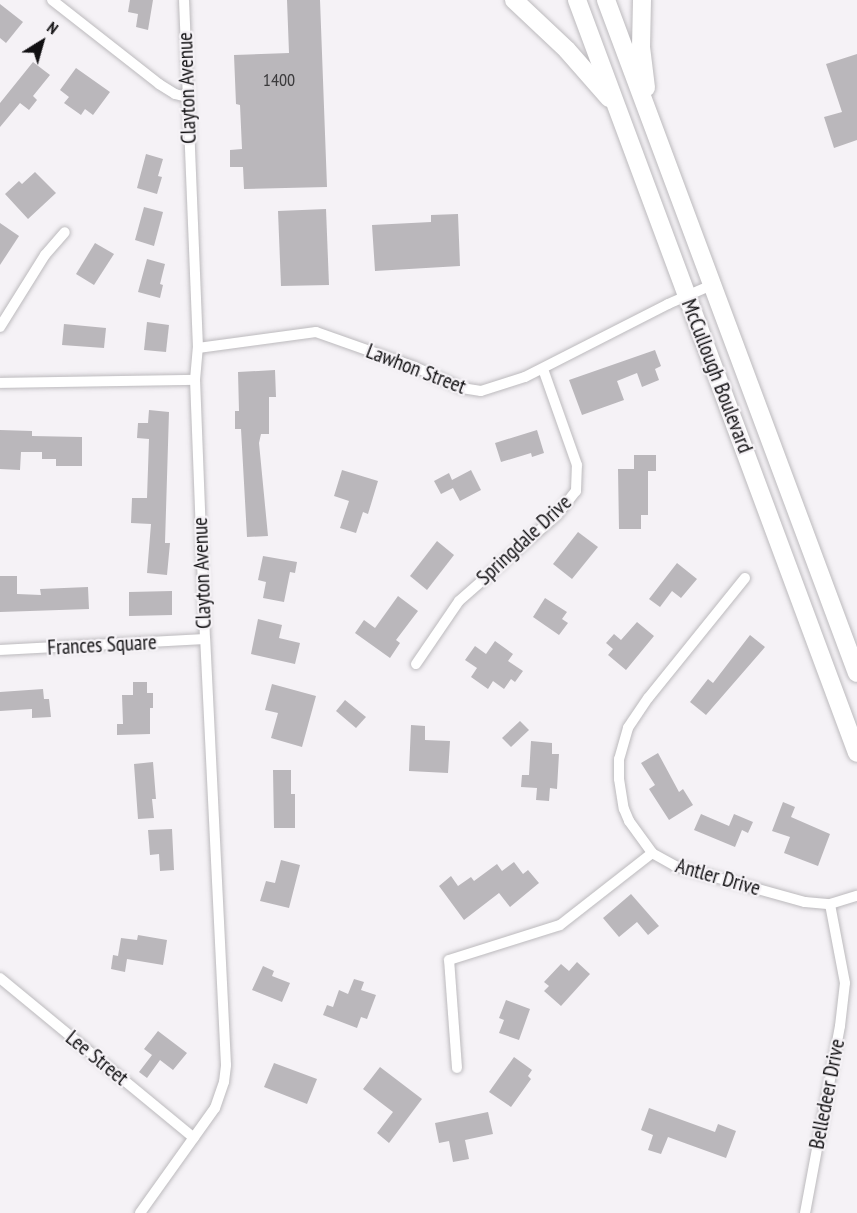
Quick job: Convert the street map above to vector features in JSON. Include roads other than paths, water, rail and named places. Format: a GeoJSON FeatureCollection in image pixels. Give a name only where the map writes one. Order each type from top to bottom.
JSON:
{"type":"FeatureCollection","features":[{"type":"Feature","properties":{"kind":"highway"},"geometry":{"type":"LineString","coordinates":[[514,0],[567,50],[616,107]]}},
{"type":"Feature","properties":{"kind":"highway","name":"McCullough Boulevard"},"geometry":{"type":"LineString","coordinates":[[577,0],[857,753]]}},
{"type":"Feature","properties":{"kind":"highway","name":"McCullough Boulevard"},"geometry":{"type":"LineString","coordinates":[[606,0],[857,674]]}},
{"type":"Feature","properties":{"kind":"highway"},"geometry":{"type":"LineString","coordinates":[[642,0],[641,47],[648,114]]}},
{"type":"Feature","properties":{"kind":"highway"},"geometry":{"type":"LineString","coordinates":[[780,543],[806,537]]}},
{"type":"Feature","properties":{"kind":"street"},"geometry":{"type":"LineString","coordinates":[[52,0],[159,84],[175,94],[187,97]]}},
{"type":"Feature","properties":{"kind":"street","name":"Clayton Avenue"},"geometry":{"type":"LineString","coordinates":[[140,1213],[194,1138],[220,1095],[226,1065],[205,639],[195,380],[198,348],[184,0]]}},
{"type":"Feature","properties":{"kind":"street"},"geometry":{"type":"LineString","coordinates":[[0,327],[45,255],[65,232]]}},
{"type":"Feature","properties":{"kind":"street","name":"Lawhon Street"},"geometry":{"type":"LineString","coordinates":[[198,348],[316,332],[415,367],[446,383],[472,391],[491,390],[543,369],[712,285]]}},
{"type":"Feature","properties":{"kind":"street","name":"Springdale Drive"},"geometry":{"type":"LineString","coordinates":[[416,664],[459,601],[557,515],[576,491],[579,475],[577,465],[543,369]]}},
{"type":"Feature","properties":{"kind":"street"},"geometry":{"type":"LineString","coordinates":[[0,383],[195,380]]}},
{"type":"Feature","properties":{"kind":"street","name":"Antler Drive"},"geometry":{"type":"LineString","coordinates":[[745,578],[648,698],[622,742],[619,779],[624,809],[634,830],[652,853],[675,866],[805,902],[830,904],[857,896]]}},
{"type":"Feature","properties":{"kind":"street","name":"Frances Square"},"geometry":{"type":"LineString","coordinates":[[0,650],[205,639]]}},
{"type":"Feature","properties":{"kind":"street"},"geometry":{"type":"LineString","coordinates":[[457,1068],[449,960],[560,925],[652,853]]}},
{"type":"Feature","properties":{"kind":"street","name":"Belledeer Drive"},"geometry":{"type":"LineString","coordinates":[[805,1213],[844,992],[843,969],[830,904]]}},
{"type":"Feature","properties":{"kind":"street","name":"Lee Street"},"geometry":{"type":"LineString","coordinates":[[0,978],[194,1138]]}}]}
